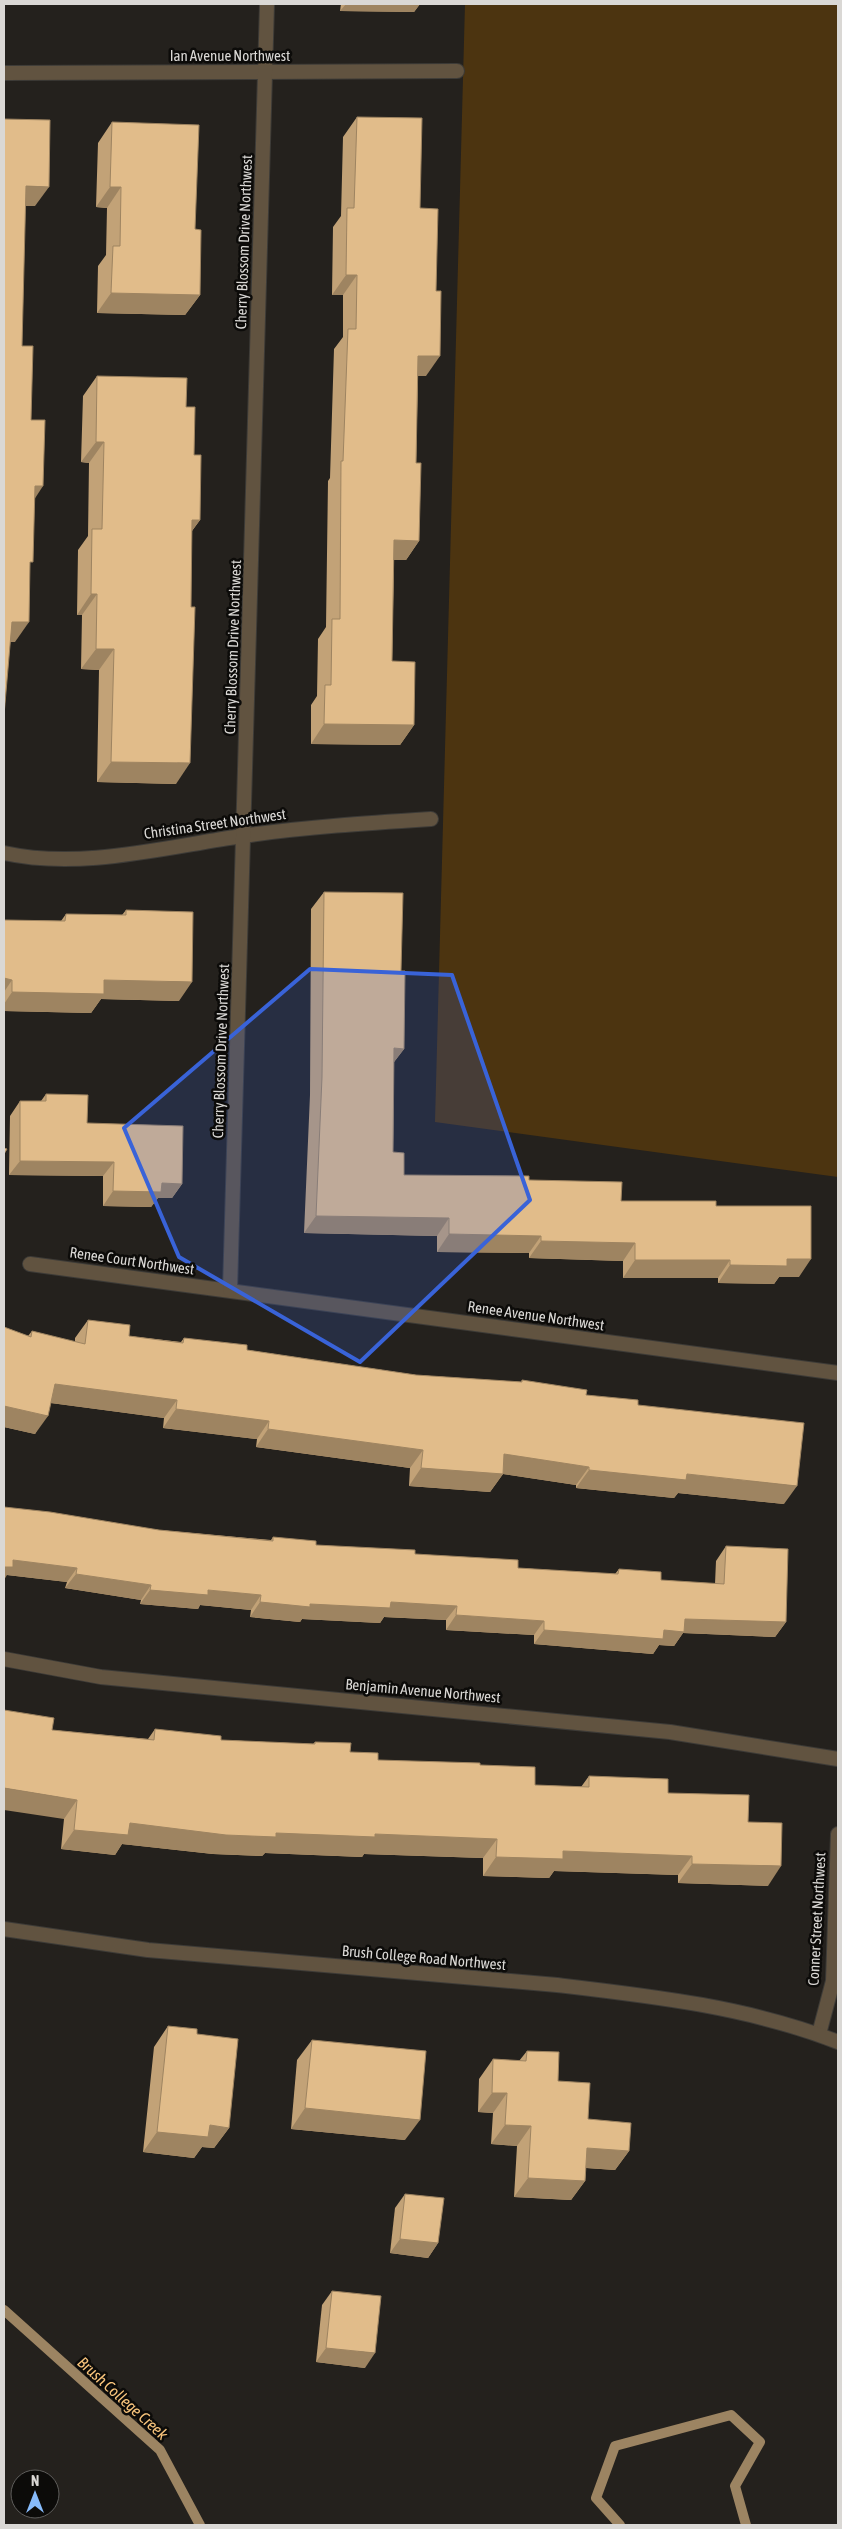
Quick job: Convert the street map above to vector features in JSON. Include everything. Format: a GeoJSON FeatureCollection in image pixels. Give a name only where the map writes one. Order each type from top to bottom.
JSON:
{"type":"FeatureCollection","features":[{"type":"Feature","properties":{"kind":"street","name":"Cherry Blossom Drive Northwest"},"geometry":{"type":"LineString","coordinates":[[230,1290],[267,4]]}},
{"type":"Feature","properties":{"kind":"street","name":"Ian Avenue Northwest"},"geometry":{"type":"LineString","coordinates":[[4,73],[457,71]]}},
{"type":"Feature","properties":{"kind":"street","name":"Christina Street Northwest"},"geometry":{"type":"LineString","coordinates":[[4,853],[23,857],[94,858],[326,826],[431,819]]}},
{"type":"Feature","properties":{"kind":"street","name":"Renee Court Northwest"},"geometry":{"type":"LineString","coordinates":[[30,1264],[230,1290]]}},
{"type":"Feature","properties":{"kind":"street","name":"Renee Avenue Northwest"},"geometry":{"type":"LineString","coordinates":[[230,1290],[838,1373]]}},
{"type":"Feature","properties":{"kind":"street","name":"Benjamin Avenue Northwest"},"geometry":{"type":"LineString","coordinates":[[4,1658],[101,1677],[670,1732],[838,1760]]}},
{"type":"Feature","properties":{"kind":"street","name":"Conner Street Northwest"},"geometry":{"type":"LineString","coordinates":[[819,2034],[833,1981],[838,1834]]}},
{"type":"Feature","properties":{"kind":"street","name":"Brush College Road Northwest"},"geometry":{"type":"LineString","coordinates":[[4,1928],[148,1950],[557,1985],[623,1993],[692,2003],[819,2034],[838,2042]]}},
{"type":"Feature","properties":{"kind":"highlighted area"},"geometry":{"type":"Polygon","coordinates":[[[310,969],[452,975],[530,1200],[360,1362],[179,1257],[124,1128],[310,969]]]}},
{"type":"Feature","properties":{"kind":"shaded area"},"geometry":{"type":"Polygon","coordinates":[[[465,4],[838,4],[838,1177],[435,1122],[465,4]]]}},
{"type":"Feature","properties":{"kind":"building"},"geometry":{"type":"Polygon","coordinates":[[[357,117],[422,118],[420,208],[438,209],[436,291],[441,291],[440,356],[418,356],[416,463],[421,463],[419,541],[394,540],[392,661],[415,662],[414,725],[324,724],[325,685],[331,685],[332,619],[340,619],[341,461],[343,461],[348,329],[356,329],[357,275],[346,275],[347,208],[354,208],[357,117]]]}},
{"type":"Feature","properties":{"kind":"building"},"geometry":{"type":"Polygon","coordinates":[[[4,119],[50,120],[49,187],[26,186],[22,346],[33,346],[31,420],[45,420],[43,486],[35,486],[33,562],[30,562],[29,622],[12,622],[4,715],[4,119]]]}},
{"type":"Feature","properties":{"kind":"building"},"geometry":{"type":"Polygon","coordinates":[[[112,122],[199,125],[195,229],[201,230],[200,295],[111,293],[113,246],[120,246],[121,187],[110,187],[112,122]]]}},
{"type":"Feature","properties":{"kind":"building"},"geometry":{"type":"Polygon","coordinates":[[[97,376],[187,378],[186,407],[195,407],[194,455],[201,455],[200,520],[192,520],[191,607],[195,607],[190,763],[111,762],[114,649],[96,649],[97,594],[91,594],[92,529],[102,529],[104,442],[96,442],[97,376]]]}},
{"type":"Feature","properties":{"kind":"building"},"geometry":{"type":"Polygon","coordinates":[[[324,892],[403,893],[401,971],[405,971],[404,1049],[394,1048],[393,1152],[404,1153],[404,1175],[529,1176],[529,1180],[622,1182],[621,1201],[716,1201],[716,1206],[811,1206],[811,1259],[787,1259],[787,1266],[730,1265],[730,1260],[635,1260],[635,1243],[541,1241],[541,1236],[449,1234],[449,1218],[316,1216],[322,1077],[324,892]]]}},
{"type":"Feature","properties":{"kind":"building"},"geometry":{"type":"Polygon","coordinates":[[[126,910],[193,912],[192,982],[104,980],[104,994],[12,992],[12,980],[4,978],[4,920],[65,921],[66,914],[126,915],[126,910]]]}},
{"type":"Feature","properties":{"kind":"building"},"geometry":{"type":"Polygon","coordinates":[[[46,1094],[88,1095],[87,1123],[183,1126],[182,1184],[162,1183],[161,1192],[113,1191],[114,1162],[20,1161],[20,1101],[46,1101],[46,1094]]]}},
{"type":"Feature","properties":{"kind":"building"},"geometry":{"type":"Polygon","coordinates":[[[88,1320],[130,1325],[129,1336],[183,1343],[184,1338],[247,1345],[247,1350],[416,1375],[522,1382],[522,1380],[587,1390],[586,1395],[638,1400],[638,1405],[804,1423],[797,1486],[687,1474],[686,1480],[589,1470],[589,1467],[504,1454],[503,1474],[421,1468],[423,1450],[268,1429],[269,1421],[176,1409],[177,1400],[55,1384],[48,1416],[4,1406],[4,1327],[31,1337],[32,1331],[85,1344],[88,1320]]]}},
{"type":"Feature","properties":{"kind":"building"},"geometry":{"type":"Polygon","coordinates":[[[4,1507],[50,1512],[159,1530],[273,1541],[273,1537],[316,1541],[316,1545],[415,1550],[415,1554],[518,1560],[518,1568],[618,1574],[619,1569],[661,1572],[661,1580],[724,1584],[726,1546],[788,1549],[786,1622],[685,1619],[684,1632],[664,1630],[663,1639],[544,1630],[544,1621],[456,1615],[457,1606],[391,1602],[390,1608],[310,1604],[310,1607],[260,1602],[261,1595],[208,1590],[208,1595],[150,1590],[151,1585],[76,1574],[77,1568],[13,1560],[13,1567],[4,1567],[4,1507]]]}},
{"type":"Feature","properties":{"kind":"building"},"geometry":{"type":"Polygon","coordinates":[[[4,1710],[54,1718],[52,1730],[154,1740],[155,1729],[221,1736],[221,1740],[315,1744],[315,1742],[351,1743],[350,1752],[378,1753],[378,1760],[480,1763],[480,1765],[535,1767],[535,1785],[589,1787],[589,1776],[668,1779],[668,1793],[749,1795],[748,1822],[782,1823],[781,1866],[692,1864],[692,1856],[563,1851],[563,1859],[496,1857],[497,1839],[375,1834],[375,1837],[276,1833],[276,1837],[226,1835],[130,1823],[128,1835],[74,1830],[77,1800],[4,1788],[4,1710]]]}},
{"type":"Feature","properties":{"kind":"building"},"geometry":{"type":"Polygon","coordinates":[[[168,2026],[197,2029],[197,2034],[238,2039],[229,2128],[210,2125],[208,2137],[157,2132],[168,2026]]]}},
{"type":"Feature","properties":{"kind":"building"},"geometry":{"type":"Polygon","coordinates":[[[312,2040],[426,2051],[420,2120],[305,2108],[312,2040]]]}},
{"type":"Feature","properties":{"kind":"building"},"geometry":{"type":"Polygon","coordinates":[[[527,2051],[559,2052],[558,2081],[590,2083],[588,2119],[631,2123],[629,2151],[587,2148],[585,2181],[528,2178],[531,2126],[505,2125],[507,2093],[492,2093],[493,2059],[526,2061],[527,2051]]]}},
{"type":"Feature","properties":{"kind":"building"},"geometry":{"type":"Polygon","coordinates":[[[405,2194],[444,2198],[438,2243],[400,2239],[405,2194]]]}},
{"type":"Feature","properties":{"kind":"building"},"geometry":{"type":"Polygon","coordinates":[[[332,2291],[381,2296],[375,2353],[326,2348],[332,2291]]]}},
{"type":"Feature","properties":{"kind":"waterway","name":"Brush College Creek"},"geometry":{"type":"LineString","coordinates":[[4,2310],[160,2450],[200,2525]]}},
{"type":"Feature","properties":{"kind":"waterway","name":"Brush College Creek"},"geometry":{"type":"LineString","coordinates":[[620,2525],[596,2498],[615,2446],[731,2415],[760,2442],[735,2486],[746,2525]]}}]}
